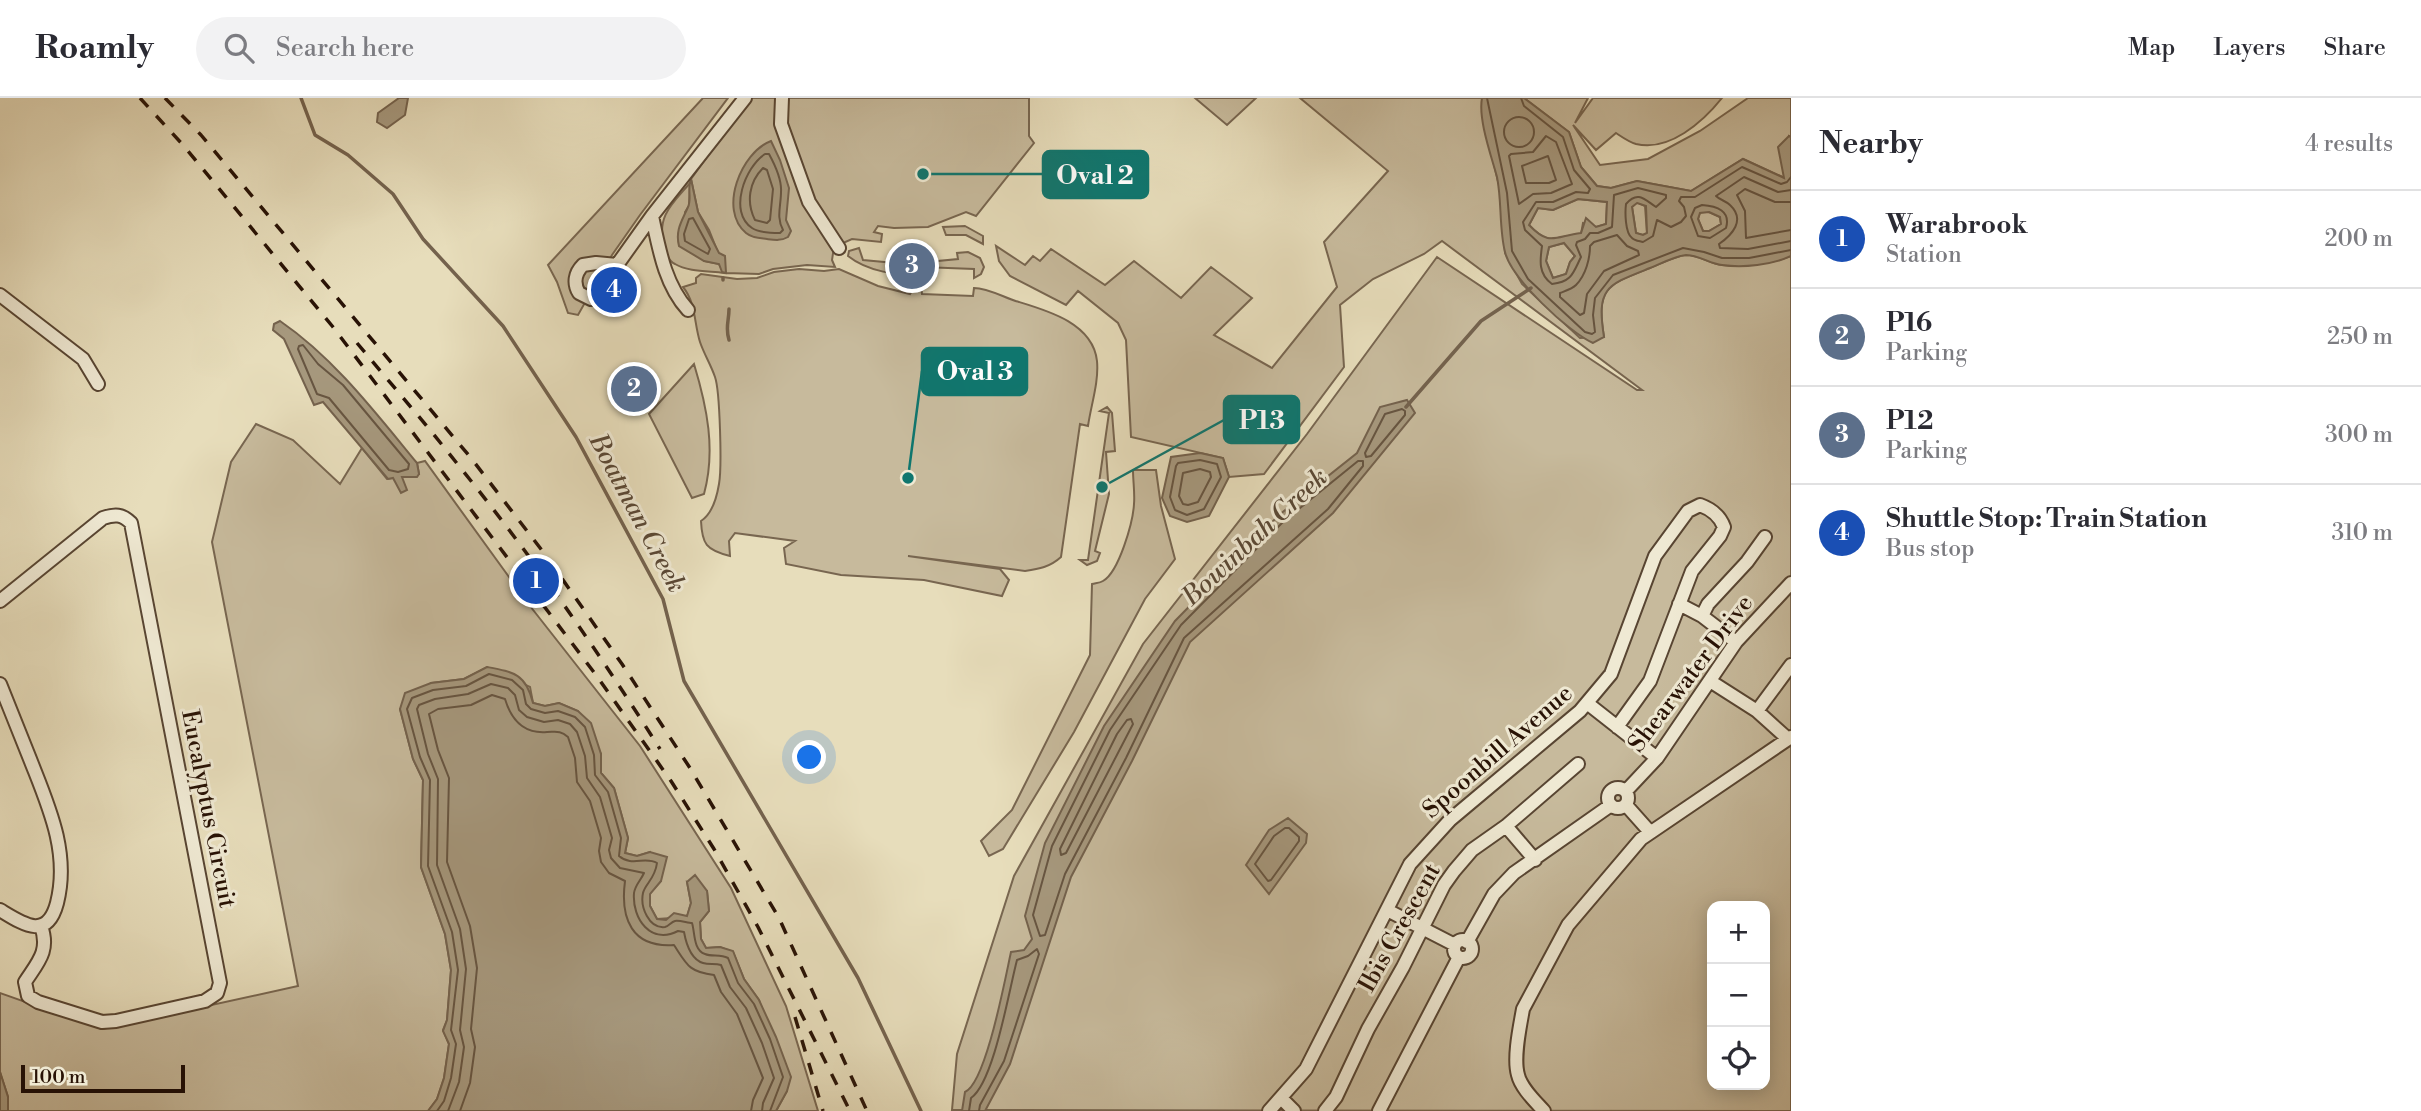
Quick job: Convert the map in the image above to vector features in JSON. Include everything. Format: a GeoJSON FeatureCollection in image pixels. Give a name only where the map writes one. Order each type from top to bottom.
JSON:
{"type":"FeatureCollection","features":[{"type":"Feature","properties":{"kind":"street"},"geometry":{"type":"LineString","coordinates":[[617,265],[745,98]]}},
{"type":"Feature","properties":{"kind":"street"},"geometry":{"type":"LineString","coordinates":[[782,98],[781,124],[809,202],[839,248]]}},
{"type":"Feature","properties":{"kind":"street"},"geometry":{"type":"LineString","coordinates":[[652,216],[666,273],[679,300],[688,310]]}},
{"type":"Feature","properties":{"kind":"street"},"geometry":{"type":"LineString","coordinates":[[0,295],[83,359],[98,384]]}},
{"type":"Feature","properties":{"kind":"street","name":"Spoonbill Avenue"},"geometry":{"type":"LineString","coordinates":[[1269,1111],[1306,1069],[1410,864],[1450,820],[1587,704],[1611,674],[1655,556],[1688,511],[1700,505],[1721,519],[1724,527],[1692,571],[1650,681],[1617,727]]}},
{"type":"Feature","properties":{"kind":"street","name":"Eucalyptus Circuit"},"geometry":{"type":"LineString","coordinates":[[0,601],[103,517],[114,514],[124,516],[131,523],[220,983],[217,993],[205,1001],[102,1022],[38,1002],[28,996],[25,982],[45,950],[46,937],[41,926]]}},
{"type":"Feature","properties":{"kind":"street"},"geometry":{"type":"LineString","coordinates":[[1702,616],[1708,604],[1747,562],[1765,537]]}},
{"type":"Feature","properties":{"kind":"street","name":"Shearwater Drive"},"geometry":{"type":"LineString","coordinates":[[1626,791],[1657,758],[1736,642],[1791,583]]}},
{"type":"Feature","properties":{"kind":"street"},"geometry":{"type":"LineString","coordinates":[[1679,604],[1702,616],[1736,642]]}},
{"type":"Feature","properties":{"kind":"street"},"geometry":{"type":"LineString","coordinates":[[1756,711],[1791,665]]}},
{"type":"Feature","properties":{"kind":"street"},"geometry":{"type":"LineString","coordinates":[[1544,1111],[1526,1090],[1517,1074],[1522,1009],[1568,925],[1650,832],[1789,738],[1756,711],[1710,681]]}},
{"type":"Feature","properties":{"kind":"street"},"geometry":{"type":"LineString","coordinates":[[0,684],[52,817],[61,856],[60,890],[49,922],[41,926],[31,926],[0,910]]}},
{"type":"Feature","properties":{"kind":"street"},"geometry":{"type":"LineString","coordinates":[[1587,704],[1657,758]]}},
{"type":"Feature","properties":{"kind":"street","name":"Ibis Crescent"},"geometry":{"type":"LineString","coordinates":[[1325,1111],[1336,1097],[1368,1028],[1454,871],[1472,850],[1506,826],[1577,764]]}},
{"type":"Feature","properties":{"kind":"street"},"geometry":{"type":"LineString","coordinates":[[1618,788],[1626,791],[1626,805],[1618,808],[1611,805],[1608,798],[1611,790],[1618,788]]}},
{"type":"Feature","properties":{"kind":"street"},"geometry":{"type":"LineString","coordinates":[[1379,1111],[1460,948],[1494,894],[1514,873],[1611,805]]}},
{"type":"Feature","properties":{"kind":"street"},"geometry":{"type":"LineString","coordinates":[[1626,805],[1650,832]]}},
{"type":"Feature","properties":{"kind":"street"},"geometry":{"type":"LineString","coordinates":[[1506,826],[1535,860]]}},
{"type":"Feature","properties":{"kind":"street"},"geometry":{"type":"LineString","coordinates":[[1387,910],[1460,948]]}},
{"type":"Feature","properties":{"kind":"street"},"geometry":{"type":"LineString","coordinates":[[1282,1099],[1294,1111]]}},
{"type":"Feature","properties":{"kind":"shaded area"},"geometry":{"type":"Polygon","coordinates":[[[703,98],[728,98],[612,255],[578,315],[568,313],[548,265],[703,98]]]}},
{"type":"Feature","properties":{"kind":"shaded area"},"geometry":{"type":"Polygon","coordinates":[[[750,98],[1029,98],[1029,136],[1034,143],[976,216],[966,212],[928,227],[878,226],[874,232],[882,234],[881,242],[852,239],[834,247],[832,260],[835,267],[807,265],[773,269],[759,274],[726,273],[709,230],[698,212],[691,179],[750,98]]]}},
{"type":"Feature","properties":{"kind":"shaded area"},"geometry":{"type":"Polygon","coordinates":[[[1195,98],[1256,98],[1227,125],[1195,98]]]}},
{"type":"Feature","properties":{"kind":"shaded area"},"geometry":{"type":"Polygon","coordinates":[[[1300,98],[1482,98],[1484,123],[1501,194],[1505,253],[1522,284],[1580,338],[1604,337],[1602,308],[1608,290],[1614,284],[1672,258],[1691,255],[1718,264],[1738,265],[1791,256],[1791,1111],[952,1110],[957,1054],[1014,876],[1143,644],[1307,434],[1437,257],[1637,390],[1642,390],[1442,241],[1424,254],[1373,279],[1340,305],[1344,367],[1264,474],[1229,477],[1223,458],[1131,437],[1126,340],[1118,323],[1078,291],[1066,305],[1010,276],[999,261],[996,246],[1025,265],[1033,256],[1040,261],[1051,249],[1105,285],[1134,261],[1181,298],[1211,267],[1252,298],[1214,335],[1272,368],[1337,287],[1324,242],[1388,171],[1300,98]]]}},
{"type":"Feature","properties":{"kind":"shaded area"},"geometry":{"type":"Polygon","coordinates":[[[1524,98],[1588,98],[1575,123],[1593,98],[1722,98],[1695,125],[1661,144],[1636,144],[1616,133],[1596,150],[1573,125],[1600,165],[1648,159],[1700,131],[1748,98],[1791,98],[1791,137],[1789,136],[1785,178],[1743,159],[1691,191],[1637,181],[1611,188],[1597,186],[1581,167],[1569,132],[1524,98]]]}},
{"type":"Feature","properties":{"kind":"shaded area"},"geometry":{"type":"Polygon","coordinates":[[[690,183],[689,206],[685,212],[704,261],[719,264],[724,273],[680,267],[671,261],[667,253],[662,235],[664,218],[690,183]]]}},
{"type":"Feature","properties":{"kind":"shaded area"},"geometry":{"type":"Polygon","coordinates":[[[1578,199],[1607,202],[1606,224],[1596,227],[1583,223],[1581,234],[1553,239],[1542,236],[1529,225],[1538,208],[1553,210],[1578,199]]]}},
{"type":"Feature","properties":{"kind":"shaded area"},"geometry":{"type":"Polygon","coordinates":[[[1637,202],[1645,206],[1647,233],[1643,235],[1636,233],[1632,207],[1637,202]]]}},
{"type":"Feature","properties":{"kind":"shaded area"},"geometry":{"type":"Polygon","coordinates":[[[1700,212],[1709,212],[1720,217],[1721,224],[1709,231],[1703,231],[1698,219],[1700,212]]]}},
{"type":"Feature","properties":{"kind":"shaded area"},"geometry":{"type":"Polygon","coordinates":[[[965,226],[983,236],[983,244],[966,235],[946,235],[943,227],[965,226]]]}},
{"type":"Feature","properties":{"kind":"shaded area"},"geometry":{"type":"Polygon","coordinates":[[[1564,243],[1575,256],[1566,274],[1553,278],[1546,261],[1549,247],[1564,243]]]}},
{"type":"Feature","properties":{"kind":"shaded area"},"geometry":{"type":"Polygon","coordinates":[[[859,248],[863,260],[906,264],[958,259],[957,253],[968,252],[980,258],[984,267],[981,274],[974,278],[974,269],[922,267],[922,276],[893,273],[864,266],[848,256],[849,251],[859,248]]]}},
{"type":"Feature","properties":{"kind":"shaded area"},"geometry":{"type":"Polygon","coordinates":[[[839,269],[878,286],[910,294],[915,286],[921,286],[922,294],[973,296],[974,288],[985,290],[1056,315],[1078,328],[1087,337],[1094,348],[1097,377],[1088,426],[1080,424],[1061,557],[1044,567],[1025,571],[908,556],[1000,569],[1009,580],[1002,596],[924,580],[841,575],[786,564],[784,548],[795,541],[735,533],[729,541],[730,556],[707,545],[701,521],[713,504],[720,475],[718,397],[715,377],[700,342],[690,300],[683,287],[696,283],[696,278],[701,274],[737,279],[757,278],[774,272],[839,269]]]}},
{"type":"Feature","properties":{"kind":"shaded area"},"geometry":{"type":"Polygon","coordinates":[[[694,364],[703,396],[710,445],[704,494],[692,498],[649,414],[694,364]]]}},
{"type":"Feature","properties":{"kind":"shaded area"},"geometry":{"type":"Polygon","coordinates":[[[1107,407],[1112,413],[1115,451],[1106,452],[1109,494],[1095,551],[1100,553],[1097,561],[1087,565],[1080,560],[1088,560],[1109,413],[1100,411],[1107,407]]]}},
{"type":"Feature","properties":{"kind":"shaded area"},"geometry":{"type":"Polygon","coordinates":[[[256,424],[293,440],[340,484],[362,448],[387,479],[419,474],[417,463],[425,461],[530,606],[640,746],[731,888],[786,1006],[818,1111],[776,1111],[787,1091],[759,1000],[744,979],[733,952],[720,947],[706,948],[701,939],[700,922],[709,911],[707,891],[687,882],[691,903],[687,917],[657,919],[650,906],[650,893],[661,881],[650,852],[637,856],[625,853],[628,838],[614,788],[601,773],[601,754],[578,711],[559,703],[545,706],[533,703],[530,687],[487,667],[464,679],[431,683],[400,709],[413,759],[423,780],[421,867],[445,934],[451,970],[447,1020],[443,1030],[449,1044],[444,1078],[437,1099],[428,1111],[8,1111],[8,1097],[0,1072],[0,993],[102,1029],[298,986],[212,542],[231,462],[256,424]]]}},
{"type":"Feature","properties":{"kind":"shaded area"},"geometry":{"type":"Polygon","coordinates":[[[1133,470],[1156,470],[1161,506],[1175,559],[1145,599],[1074,732],[1003,849],[989,856],[981,841],[1012,810],[1090,655],[1092,584],[1102,582],[1109,576],[1124,546],[1134,504],[1133,470]]]}},
{"type":"Feature","properties":{"kind":"water"},"geometry":{"type":"Polygon","coordinates":[[[399,98],[408,98],[405,115],[387,128],[377,122],[378,113],[399,98]]]}},
{"type":"Feature","properties":{"kind":"water"},"geometry":{"type":"Polygon","coordinates":[[[1482,98],[1524,98],[1569,132],[1581,167],[1597,186],[1611,188],[1637,181],[1691,191],[1743,159],[1784,178],[1778,147],[1789,136],[1791,256],[1766,264],[1739,266],[1718,264],[1686,255],[1672,258],[1624,279],[1614,284],[1604,298],[1604,337],[1593,343],[1570,328],[1542,303],[1509,263],[1503,243],[1497,177],[1481,107],[1482,98]],[[1578,199],[1553,210],[1538,208],[1529,225],[1548,238],[1581,233],[1586,218],[1596,227],[1606,224],[1607,202],[1578,199]],[[1637,203],[1632,207],[1636,233],[1643,235],[1647,233],[1646,206],[1637,203]],[[1709,212],[1700,213],[1698,219],[1703,231],[1709,231],[1721,224],[1720,217],[1709,212]],[[1564,243],[1549,247],[1546,261],[1553,278],[1566,274],[1575,256],[1564,243]]]}},
{"type":"Feature","properties":{"kind":"water"},"geometry":{"type":"Polygon","coordinates":[[[771,141],[789,188],[786,220],[791,231],[788,237],[778,240],[748,235],[738,223],[734,210],[737,182],[743,169],[760,147],[771,141]]]}},
{"type":"Feature","properties":{"kind":"water"},"geometry":{"type":"Polygon","coordinates":[[[691,179],[698,212],[719,253],[725,256],[726,273],[722,272],[719,264],[704,261],[679,246],[679,230],[689,204],[691,179]]]}},
{"type":"Feature","properties":{"kind":"water"},"geometry":{"type":"Polygon","coordinates":[[[280,321],[336,369],[417,463],[417,477],[402,477],[407,490],[401,493],[393,478],[388,479],[323,402],[314,405],[284,339],[273,330],[274,324],[280,321]]]}},
{"type":"Feature","properties":{"kind":"water"},"geometry":{"type":"Polygon","coordinates":[[[1407,400],[1415,413],[1333,513],[1190,642],[1071,877],[1010,1064],[985,1111],[962,1111],[965,1092],[973,1085],[987,1051],[1011,952],[1024,950],[1032,939],[1025,916],[1045,843],[1104,726],[1175,621],[1279,515],[1357,453],[1380,407],[1407,400]]]}},
{"type":"Feature","properties":{"kind":"water"},"geometry":{"type":"Polygon","coordinates":[[[1200,453],[1223,458],[1229,477],[1209,516],[1187,522],[1170,516],[1162,498],[1171,457],[1200,453]]]}},
{"type":"Feature","properties":{"kind":"water"},"geometry":{"type":"Polygon","coordinates":[[[487,667],[517,676],[527,686],[533,703],[545,706],[559,703],[578,711],[591,723],[601,754],[601,773],[614,788],[628,838],[625,853],[637,856],[650,852],[667,857],[661,881],[650,894],[650,906],[657,919],[666,920],[674,913],[687,916],[691,903],[687,882],[695,875],[707,891],[709,911],[700,922],[701,939],[706,948],[720,947],[733,951],[744,979],[759,1000],[791,1077],[776,1111],[428,1111],[437,1099],[444,1078],[449,1044],[443,1031],[447,1020],[451,970],[445,934],[421,867],[423,780],[413,759],[400,709],[405,693],[431,683],[464,679],[487,667]]]}},
{"type":"Feature","properties":{"kind":"water"},"geometry":{"type":"Polygon","coordinates":[[[1288,818],[1307,834],[1306,843],[1269,894],[1246,865],[1269,830],[1288,818]]]}},
{"type":"Feature","properties":{"kind":"water"},"geometry":{"type":"Polygon","coordinates":[[[0,1072],[8,1097],[8,1111],[0,1111],[0,1072]]]}},
{"type":"Feature","properties":{"kind":"waterway","name":"Boatman Creek"},"geometry":{"type":"LineString","coordinates":[[301,98],[315,135],[348,155],[393,194],[423,239],[503,326],[576,437],[663,599],[684,681],[858,978],[921,1111]]}},
{"type":"Feature","properties":{"kind":"waterway","name":"Bowinbah Creek"},"geometry":{"type":"LineString","coordinates":[[1406,407],[1481,321],[1531,288]]}},
{"type":"Feature","properties":{"kind":"waterway"},"geometry":{"type":"LineString","coordinates":[[729,309],[729,340]]}},
{"type":"Feature","properties":{"kind":"railway"},"geometry":{"type":"LineString","coordinates":[[140,98],[183,145],[333,327],[596,675],[671,781],[714,849],[758,927],[850,1111]]}},
{"type":"Feature","properties":{"kind":"railway"},"geometry":{"type":"LineString","coordinates":[[165,98],[201,135],[471,458],[544,553],[622,664],[690,768],[779,918],[867,1111]]}},
{"type":"Feature","properties":{"kind":"railway"},"geometry":{"type":"LineString","coordinates":[[357,343],[447,450],[512,534],[613,676],[660,749]]}},
{"type":"Feature","properties":{"kind":"railway"},"geometry":{"type":"LineString","coordinates":[[795,1017],[823,1111]]}},
{"type":"Feature","properties":{"kind":"place","name":"Oval 2"},"geometry":{"type":"Point","coordinates":[923,174]}},
{"type":"Feature","properties":{"kind":"place","name":"P12"},"geometry":{"type":"Point","coordinates":[912,266]}},
{"type":"Feature","properties":{"kind":"place","name":"Shuttle Stop: Train Station"},"geometry":{"type":"Point","coordinates":[614,290]}},
{"type":"Feature","properties":{"kind":"place","name":"P16"},"geometry":{"type":"Point","coordinates":[634,389]}},
{"type":"Feature","properties":{"kind":"place","name":"Oval 3"},"geometry":{"type":"Point","coordinates":[908,478]}},
{"type":"Feature","properties":{"kind":"place","name":"P13"},"geometry":{"type":"Point","coordinates":[1102,487]}},
{"type":"Feature","properties":{"kind":"place","name":"Warabrook"},"geometry":{"type":"Point","coordinates":[536,581]}}]}
